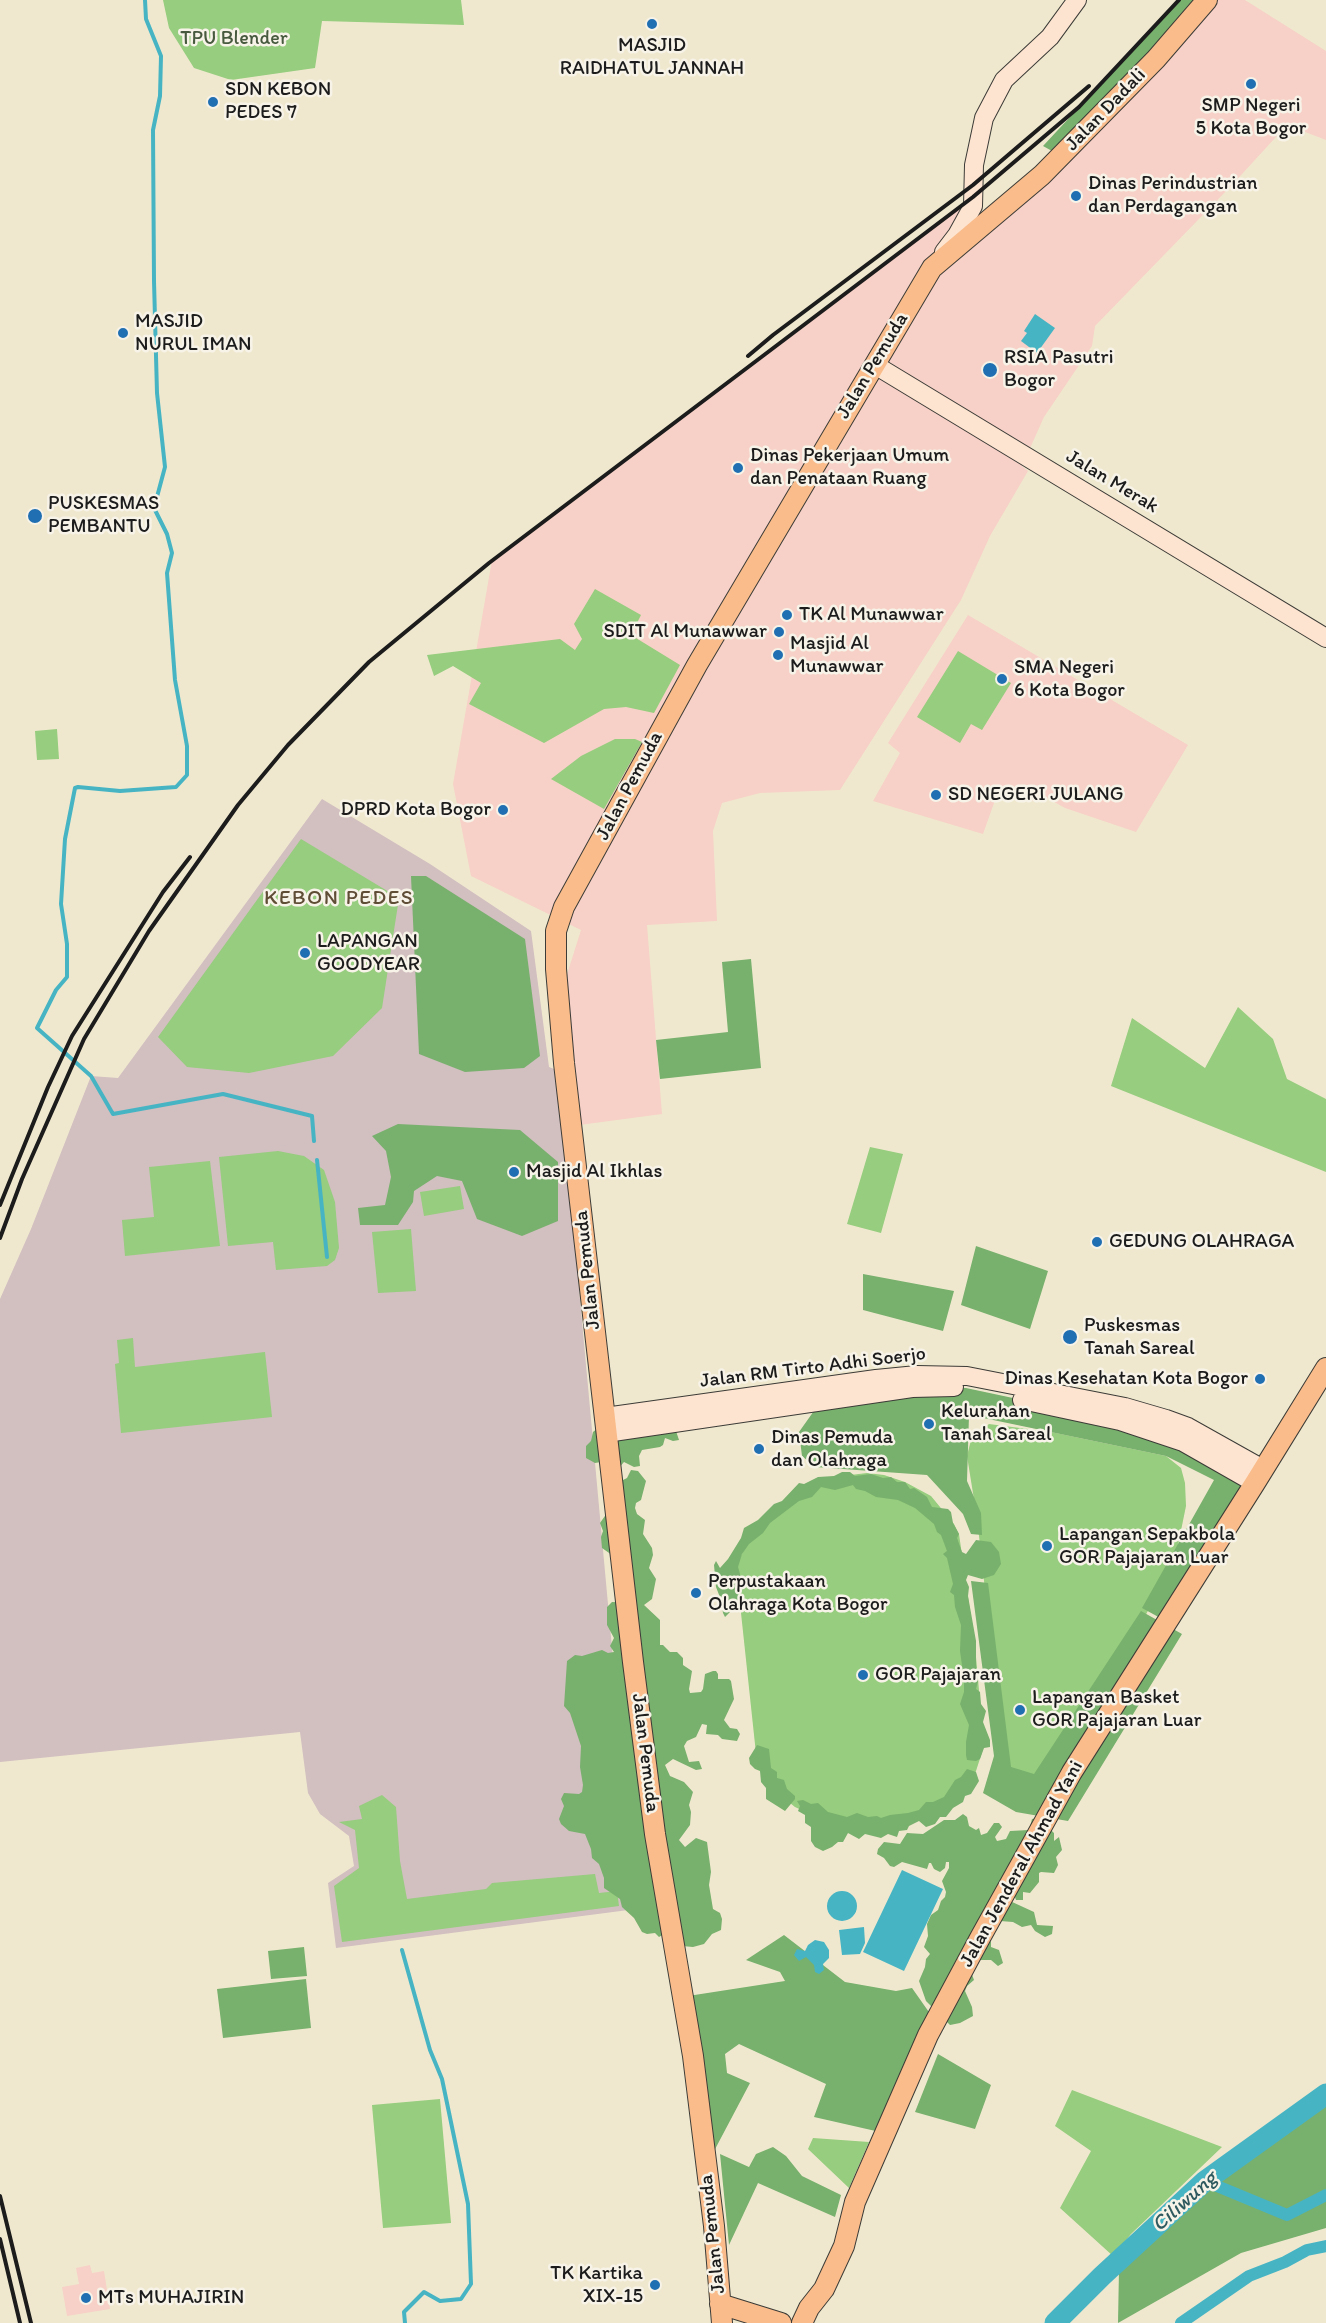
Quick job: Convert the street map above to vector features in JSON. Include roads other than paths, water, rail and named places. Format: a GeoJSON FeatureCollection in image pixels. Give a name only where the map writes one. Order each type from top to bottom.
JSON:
{"type":"FeatureCollection","features":[{"type":"Feature","properties":{"kind":"main road","name":"Jalan Dadali"},"geometry":{"type":"LineString","coordinates":[[953,248],[1041,175],[1156,59],[1207,0]]}},
{"type":"Feature","properties":{"kind":"main road","name":"Jalan Pemuda"},"geometry":{"type":"LineString","coordinates":[[721,2314],[714,2226],[693,2056],[655,1834],[605,1425],[564,1063],[555,943],[558,923],[564,907],[697,665],[932,268],[953,248]]}},
{"type":"Feature","properties":{"kind":"main road","name":"Jalan Jenderal Ahmad Yani"},"geometry":{"type":"LineString","coordinates":[[802,2323],[808,2308],[824,2289],[844,2246],[855,2202],[895,2107],[928,2035],[970,1957],[1072,1772],[1326,1368]]}},
{"type":"Feature","properties":{"kind":"main road"},"geometry":{"type":"LineString","coordinates":[[721,2314],[782,2323]]}},
{"type":"Feature","properties":{"kind":"street"},"geometry":{"type":"LineString","coordinates":[[932,268],[957,235],[973,206],[974,165],[984,118],[1004,80],[1050,37],[1077,0]]}},
{"type":"Feature","properties":{"kind":"street"},"geometry":{"type":"LineString","coordinates":[[973,206],[988,214],[998,212]]}},
{"type":"Feature","properties":{"kind":"street","name":"Jalan Merak"},"geometry":{"type":"LineString","coordinates":[[875,365],[1326,638]]}},
{"type":"Feature","properties":{"kind":"street","name":"Jalan RM Tirto Adhi Soerjo"},"geometry":{"type":"LineString","coordinates":[[605,1425],[782,1400],[876,1379],[931,1381],[967,1376],[1123,1414],[1188,1427],[1259,1476]]}},
{"type":"Feature","properties":{"kind":"water"},"geometry":{"type":"Polygon","coordinates":[[[1035,314],[1055,328],[1037,353],[1021,341],[1027,333],[1024,331],[1035,314]]]}},
{"type":"Feature","properties":{"kind":"water"},"geometry":{"type":"Polygon","coordinates":[[[902,1870],[943,1889],[904,1971],[863,1952],[902,1870]]]}},
{"type":"Feature","properties":{"kind":"water"},"geometry":{"type":"Polygon","coordinates":[[[842,1891],[853,1895],[857,1906],[853,1917],[842,1921],[831,1917],[827,1906],[831,1895],[842,1891]]]}},
{"type":"Feature","properties":{"kind":"water"},"geometry":{"type":"Polygon","coordinates":[[[864,1927],[865,1943],[860,1954],[842,1955],[839,1930],[864,1927]]]}},
{"type":"Feature","properties":{"kind":"water"},"geometry":{"type":"Polygon","coordinates":[[[815,1940],[824,1942],[829,1950],[829,1958],[823,1964],[824,1970],[819,1974],[815,1972],[814,1965],[806,1957],[799,1961],[794,1955],[797,1949],[805,1951],[808,1945],[815,1940]]]}},
{"type":"Feature","properties":{"kind":"water"},"geometry":{"type":"Polygon","coordinates":[[[1113,2256],[1119,2269],[1061,2323],[1051,2323],[1074,2301],[1113,2256]]]}},
{"type":"Feature","properties":{"kind":"waterway"},"geometry":{"type":"LineString","coordinates":[[145,0],[146,19],[161,56],[160,96],[153,130],[154,281],[157,393],[165,467],[154,508],[167,534],[172,553],[167,573],[175,680],[187,746],[187,775],[176,787],[120,791],[75,788],[65,839],[61,904],[67,944],[67,977],[56,990],[37,1028],[91,1076],[113,1114],[223,1094],[312,1116],[314,1141]]}},
{"type":"Feature","properties":{"kind":"waterway"},"geometry":{"type":"LineString","coordinates":[[317,1160],[327,1257]]}},
{"type":"Feature","properties":{"kind":"waterway"},"geometry":{"type":"LineString","coordinates":[[402,1950],[430,2050],[442,2079],[468,2204],[471,2284],[461,2299],[440,2301],[424,2292],[404,2312],[405,2323]]}},
{"type":"Feature","properties":{"kind":"waterway","name":"Ciliwung"},"geometry":{"type":"LineString","coordinates":[[1055,2323],[1102,2276],[1205,2181],[1326,2094]]}},
{"type":"Feature","properties":{"kind":"waterway"},"geometry":{"type":"LineString","coordinates":[[1205,2181],[1287,2215],[1326,2195]]}},
{"type":"Feature","properties":{"kind":"waterway"},"geometry":{"type":"LineString","coordinates":[[1181,2323],[1249,2276],[1285,2262],[1307,2250],[1326,2246]]}},
{"type":"Feature","properties":{"kind":"railway"},"geometry":{"type":"LineString","coordinates":[[0,1238],[22,1179],[84,1039],[149,931],[238,805],[288,745],[369,662],[489,563],[973,197],[1079,107],[1179,0]]}},
{"type":"Feature","properties":{"kind":"railway"},"geometry":{"type":"LineString","coordinates":[[748,356],[973,185],[1089,86]]}},
{"type":"Feature","properties":{"kind":"railway"},"geometry":{"type":"LineString","coordinates":[[0,1205],[48,1087],[72,1036],[163,892],[190,857]]}},
{"type":"Feature","properties":{"kind":"railway"},"geometry":{"type":"LineString","coordinates":[[0,2196],[31,2323]]}},
{"type":"Feature","properties":{"kind":"railway"},"geometry":{"type":"LineString","coordinates":[[0,2239],[20,2323]]}},
{"type":"Feature","properties":{"kind":"place","name":"MASJID RAIDHATUL JANNAH"},"geometry":{"type":"Point","coordinates":[652,24]}},
{"type":"Feature","properties":{"kind":"place","name":"SMP Negeri 5 Kota Bogor"},"geometry":{"type":"Point","coordinates":[1251,84]}},
{"type":"Feature","properties":{"kind":"place","name":"SDN KEBON PEDES 7"},"geometry":{"type":"Point","coordinates":[213,102]}},
{"type":"Feature","properties":{"kind":"place","name":"Dinas Perindustrian dan Perdagangan"},"geometry":{"type":"Point","coordinates":[1076,196]}},
{"type":"Feature","properties":{"kind":"place","name":"MASJID NURUL IMAN"},"geometry":{"type":"Point","coordinates":[123,333]}},
{"type":"Feature","properties":{"kind":"place","name":"RSIA Pasutri Bogor"},"geometry":{"type":"Point","coordinates":[990,370]}},
{"type":"Feature","properties":{"kind":"place","name":"Dinas Pekerjaan Umum dan Penataan Ruang"},"geometry":{"type":"Point","coordinates":[738,468]}},
{"type":"Feature","properties":{"kind":"place","name":"PUSKESMAS PEMBANTU"},"geometry":{"type":"Point","coordinates":[35,516]}},
{"type":"Feature","properties":{"kind":"place","name":"TK Al Munawwar"},"geometry":{"type":"Point","coordinates":[787,615]}},
{"type":"Feature","properties":{"kind":"place","name":"SDIT Al Munawwar"},"geometry":{"type":"Point","coordinates":[779,632]}},
{"type":"Feature","properties":{"kind":"place","name":"Masjid Al Munawwar"},"geometry":{"type":"Point","coordinates":[778,655]}},
{"type":"Feature","properties":{"kind":"place","name":"SMA Negeri 6 Kota Bogor"},"geometry":{"type":"Point","coordinates":[1002,679]}},
{"type":"Feature","properties":{"kind":"place","name":"SD NEGERI JULANG"},"geometry":{"type":"Point","coordinates":[936,795]}},
{"type":"Feature","properties":{"kind":"place","name":"DPRD Kota Bogor"},"geometry":{"type":"Point","coordinates":[503,810]}},
{"type":"Feature","properties":{"kind":"place","name":"LAPANGAN GOODYEAR"},"geometry":{"type":"Point","coordinates":[305,953]}},
{"type":"Feature","properties":{"kind":"place","name":"Masjid Al Ikhlas"},"geometry":{"type":"Point","coordinates":[514,1172]}},
{"type":"Feature","properties":{"kind":"place","name":"GEDUNG OLAHRAGA"},"geometry":{"type":"Point","coordinates":[1097,1242]}},
{"type":"Feature","properties":{"kind":"place","name":"Puskesmas Tanah Sareal"},"geometry":{"type":"Point","coordinates":[1070,1337]}},
{"type":"Feature","properties":{"kind":"place","name":"Dinas Kesehatan Kota Bogor"},"geometry":{"type":"Point","coordinates":[1260,1379]}},
{"type":"Feature","properties":{"kind":"place","name":"Kelurahan Tanah Sareal"},"geometry":{"type":"Point","coordinates":[929,1424]}},
{"type":"Feature","properties":{"kind":"place","name":"Dinas Pemuda dan Olahraga"},"geometry":{"type":"Point","coordinates":[759,1449]}},
{"type":"Feature","properties":{"kind":"place","name":"Lapangan Sepakbola GOR Pajajaran Luar"},"geometry":{"type":"Point","coordinates":[1047,1546]}},
{"type":"Feature","properties":{"kind":"place","name":"Perpustakaan Olahraga Kota Bogor"},"geometry":{"type":"Point","coordinates":[696,1593]}},
{"type":"Feature","properties":{"kind":"place","name":"GOR Pajajaran"},"geometry":{"type":"Point","coordinates":[863,1675]}},
{"type":"Feature","properties":{"kind":"place","name":"Lapangan Basket GOR Pajajaran Luar"},"geometry":{"type":"Point","coordinates":[1020,1710]}},
{"type":"Feature","properties":{"kind":"place","name":"TK Kartika XIX-15"},"geometry":{"type":"Point","coordinates":[655,2285]}},
{"type":"Feature","properties":{"kind":"place","name":"MTs MUHAJIRIN"},"geometry":{"type":"Point","coordinates":[86,2298]}},
{"type":"Feature","properties":{"kind":"district","name":"KEBON PEDES"},"geometry":{"type":"Point","coordinates":[339,899]}},
{"type":"Feature","properties":{"kind":"park label","name":"TPU Blender"},"geometry":{"type":"Point","coordinates":[234,39]}}]}
